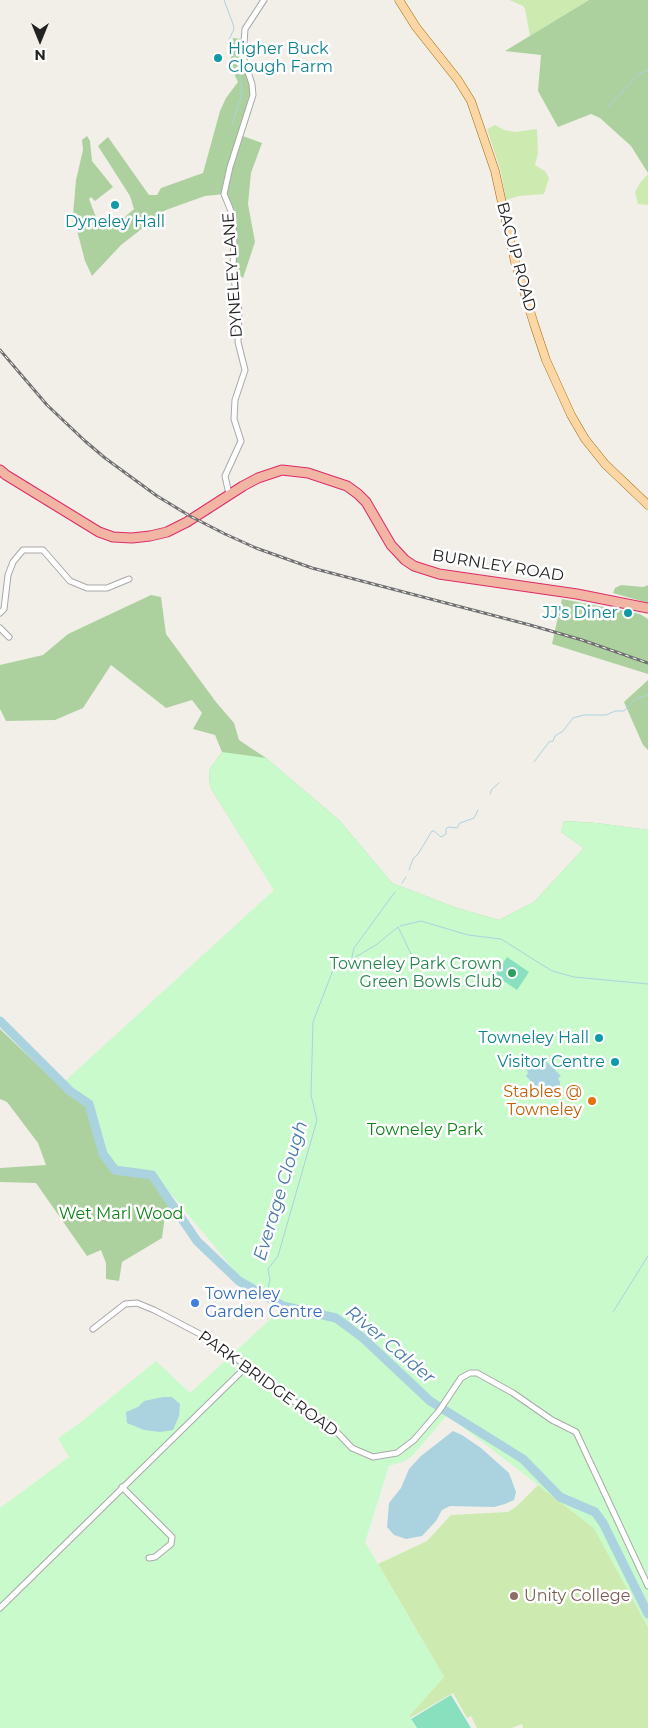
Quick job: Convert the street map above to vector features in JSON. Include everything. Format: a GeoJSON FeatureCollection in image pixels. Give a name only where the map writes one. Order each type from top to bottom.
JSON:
{"type":"FeatureCollection","features":[{"type":"Feature","properties":{"kind":"highway","name":"BURNLEY ROAD"},"geometry":{"type":"LineString","coordinates":[[0,470],[99,532],[113,537],[132,538],[167,532],[187,522],[229,494],[258,478],[282,470],[308,473],[347,486],[358,494],[366,502],[391,545],[404,560],[414,566],[440,574],[577,594],[648,608]]}},
{"type":"Feature","properties":{"kind":"main road","name":"BACUP ROAD"},"geometry":{"type":"LineString","coordinates":[[399,0],[416,27],[458,80],[471,101],[496,171],[515,262],[534,324],[546,360],[571,415],[585,439],[605,464],[648,505]]}},
{"type":"Feature","properties":{"kind":"street","name":"DYNELEY LANE"},"geometry":{"type":"LineString","coordinates":[[229,494],[225,476],[241,441],[234,419],[235,400],[245,370],[238,342],[239,312],[233,271],[234,235],[231,211],[224,194],[230,167],[253,95],[252,84],[243,57],[245,29],[264,0]]}},
{"type":"Feature","properties":{"kind":"street"},"geometry":{"type":"LineString","coordinates":[[0,613],[4,609],[8,574],[13,562],[23,550],[43,550],[70,581],[87,588],[107,588],[129,579]]}},
{"type":"Feature","properties":{"kind":"street"},"geometry":{"type":"LineString","coordinates":[[0,628],[8,637]]}},
{"type":"Feature","properties":{"kind":"street","name":"PARK BRIDGE ROAD"},"geometry":{"type":"LineString","coordinates":[[93,1330],[125,1304],[137,1303],[188,1327],[247,1366],[275,1390],[330,1425],[352,1448],[373,1457],[397,1453],[414,1440],[439,1411],[461,1378],[470,1373],[477,1373],[513,1393],[552,1420],[576,1432],[648,1586]]}},
{"type":"Feature","properties":{"kind":"street"},"geometry":{"type":"LineString","coordinates":[[0,1608],[247,1366]]}},
{"type":"Feature","properties":{"kind":"street"},"geometry":{"type":"LineString","coordinates":[[122,1487],[172,1537],[171,1544],[155,1557],[149,1558]]}},
{"type":"Feature","properties":{"kind":"green space"},"geometry":{"type":"Polygon","coordinates":[[[509,0],[589,0],[530,36],[525,9],[523,6],[509,0]]]}},
{"type":"Feature","properties":{"kind":"green space"},"geometry":{"type":"Polygon","coordinates":[[[589,0],[648,0],[648,173],[631,146],[600,118],[591,114],[558,127],[538,91],[541,55],[505,51],[589,0]]]}},
{"type":"Feature","properties":{"kind":"green space"},"geometry":{"type":"Polygon","coordinates":[[[233,38],[241,39],[243,63],[249,79],[251,93],[240,135],[262,143],[251,173],[248,204],[255,242],[243,278],[233,271],[231,211],[224,194],[205,196],[166,210],[121,245],[92,276],[85,261],[73,215],[76,180],[83,150],[82,140],[87,136],[90,141],[92,161],[113,187],[95,201],[91,197],[89,199],[99,225],[104,229],[112,228],[134,209],[130,196],[98,146],[108,137],[149,195],[157,195],[161,188],[203,173],[220,111],[226,98],[238,82],[230,65],[233,38]]]}},
{"type":"Feature","properties":{"kind":"green space"},"geometry":{"type":"Polygon","coordinates":[[[495,125],[504,130],[515,132],[537,129],[538,153],[535,165],[545,171],[549,178],[544,194],[519,196],[506,200],[501,172],[487,129],[495,125]]]}},
{"type":"Feature","properties":{"kind":"green space"},"geometry":{"type":"Polygon","coordinates":[[[648,174],[648,205],[638,204],[635,192],[648,174]]]}},
{"type":"Feature","properties":{"kind":"green space"},"geometry":{"type":"Polygon","coordinates":[[[621,585],[643,587],[648,585],[648,603],[613,593],[615,588],[621,585]]]}},
{"type":"Feature","properties":{"kind":"green space"},"geometry":{"type":"Polygon","coordinates":[[[151,595],[161,597],[166,634],[216,702],[234,723],[239,740],[266,758],[339,820],[392,883],[457,908],[499,920],[534,902],[584,848],[561,832],[564,821],[597,823],[648,830],[648,1141],[310,947],[210,787],[209,770],[222,752],[215,735],[193,729],[202,713],[192,700],[166,708],[111,665],[83,708],[55,720],[6,721],[0,709],[0,665],[43,655],[68,634],[151,595]]]}},
{"type":"Feature","properties":{"kind":"green space"},"geometry":{"type":"Polygon","coordinates":[[[562,599],[640,614],[648,619],[648,674],[552,644],[562,599]]]}},
{"type":"Feature","properties":{"kind":"green space"},"geometry":{"type":"Polygon","coordinates":[[[648,680],[648,750],[643,745],[624,702],[648,680]]]}},
{"type":"Feature","properties":{"kind":"green space","name":"Towneley Park"},"geometry":{"type":"Polygon","coordinates":[[[222,752],[266,758],[339,820],[392,883],[457,908],[499,920],[534,902],[584,848],[561,832],[564,821],[597,823],[648,830],[648,1627],[594,1528],[447,1415],[413,1455],[405,1461],[389,1466],[365,1542],[444,1677],[409,1716],[416,1728],[0,1728],[0,1508],[69,1457],[58,1438],[81,1422],[156,1361],[190,1393],[287,1304],[238,1275],[154,1173],[118,1168],[105,1153],[90,1101],[65,1081],[274,890],[210,787],[209,770],[222,752]]]}},
{"type":"Feature","properties":{"kind":"green space","name":"Towneley Park Crown Green Bowls Club"},"geometry":{"type":"Polygon","coordinates":[[[507,957],[529,972],[517,990],[495,975],[507,957]]]}},
{"type":"Feature","properties":{"kind":"green space","name":"Wet Marl Wood"},"geometry":{"type":"Polygon","coordinates":[[[0,1029],[63,1089],[87,1105],[101,1156],[115,1172],[151,1178],[179,1214],[165,1216],[162,1238],[122,1262],[119,1281],[106,1279],[106,1263],[101,1250],[87,1256],[36,1183],[0,1182],[0,1168],[46,1165],[38,1143],[7,1102],[0,1099],[0,1029]]]}},
{"type":"Feature","properties":{"kind":"green space","name":"Unity College"},"geometry":{"type":"Polygon","coordinates":[[[538,1485],[594,1528],[648,1627],[648,1728],[523,1728],[522,1724],[512,1728],[477,1728],[471,1716],[467,1718],[453,1693],[410,1718],[409,1716],[444,1677],[378,1564],[427,1541],[451,1515],[508,1512],[517,1506],[538,1485]]]}},
{"type":"Feature","properties":{"kind":"green space"},"geometry":{"type":"Polygon","coordinates":[[[451,1695],[471,1728],[417,1728],[411,1719],[451,1695]]]}},
{"type":"Feature","properties":{"kind":"water"},"geometry":{"type":"Polygon","coordinates":[[[537,1058],[541,1060],[543,1058],[561,1076],[558,1078],[560,1088],[555,1093],[545,1091],[542,1093],[526,1076],[528,1073],[526,1067],[528,1061],[537,1058]]]}},
{"type":"Feature","properties":{"kind":"water"},"geometry":{"type":"Polygon","coordinates":[[[172,1397],[180,1404],[179,1416],[173,1430],[160,1432],[144,1430],[127,1423],[126,1412],[138,1407],[144,1401],[172,1397]]]}},
{"type":"Feature","properties":{"kind":"water"},"geometry":{"type":"Polygon","coordinates":[[[453,1431],[481,1448],[509,1473],[516,1492],[514,1500],[494,1507],[450,1506],[442,1510],[436,1521],[422,1536],[406,1539],[394,1535],[387,1527],[389,1503],[401,1488],[409,1469],[421,1456],[453,1431]]]}},
{"type":"Feature","properties":{"kind":"waterway"},"geometry":{"type":"LineString","coordinates":[[224,0],[234,29],[228,45],[235,56],[242,86],[240,101],[232,124]]}},
{"type":"Feature","properties":{"kind":"waterway"},"geometry":{"type":"LineString","coordinates":[[607,108],[639,74],[648,70]]}},
{"type":"Feature","properties":{"kind":"waterway"},"geometry":{"type":"LineString","coordinates":[[534,762],[549,742],[553,741],[555,736],[563,731],[573,718],[584,715],[606,715],[615,711],[624,711],[635,699],[648,695]]}},
{"type":"Feature","properties":{"kind":"waterway","name":"Everage Clough"},"geometry":{"type":"LineString","coordinates":[[490,794],[492,789],[499,783]]}},
{"type":"Feature","properties":{"kind":"waterway"},"geometry":{"type":"LineString","coordinates":[[409,870],[413,859],[432,831],[441,837],[446,834],[448,827],[457,828],[460,823],[474,818],[478,810]]}},
{"type":"Feature","properties":{"kind":"waterway"},"geometry":{"type":"LineString","coordinates":[[402,883],[406,877]]}},
{"type":"Feature","properties":{"kind":"waterway"},"geometry":{"type":"LineString","coordinates":[[352,957],[354,948],[395,892]]}},
{"type":"Feature","properties":{"kind":"waterway"},"geometry":{"type":"LineString","coordinates":[[400,926],[421,921],[468,935],[501,939],[552,971],[574,977],[648,984]]}},
{"type":"Feature","properties":{"kind":"waterway","name":"Everage Clough"},"geometry":{"type":"LineString","coordinates":[[266,1296],[270,1280],[268,1269],[278,1256],[317,1120],[311,1095],[313,1022],[333,970],[376,945],[398,927],[415,962]]}},
{"type":"Feature","properties":{"kind":"waterway","name":"River Calder"},"geometry":{"type":"LineString","coordinates":[[0,1021],[70,1091],[89,1104],[103,1154],[115,1170],[152,1175],[197,1241],[239,1281],[283,1306],[336,1318],[363,1338],[430,1401],[523,1459],[560,1497],[595,1512],[603,1523],[648,1614]]}},
{"type":"Feature","properties":{"kind":"waterway"},"geometry":{"type":"LineString","coordinates":[[613,1312],[648,1256]]}},
{"type":"Feature","properties":{"kind":"railway"},"geometry":{"type":"LineString","coordinates":[[0,350],[47,405],[105,458],[157,496],[225,534],[256,548],[312,568],[530,625],[582,640],[648,663]]}},
{"type":"Feature","properties":{"kind":"place","name":"Higher Buck Clough Farm"},"geometry":{"type":"Point","coordinates":[218,58]}},
{"type":"Feature","properties":{"kind":"place","name":"Dyneley Hall"},"geometry":{"type":"Point","coordinates":[115,205]}},
{"type":"Feature","properties":{"kind":"place","name":"JJ's Diner"},"geometry":{"type":"Point","coordinates":[628,613]}},
{"type":"Feature","properties":{"kind":"place","name":"Towneley Park Crown Green Bowls Club"},"geometry":{"type":"Point","coordinates":[512,973]}},
{"type":"Feature","properties":{"kind":"place","name":"Towneley Hall"},"geometry":{"type":"Point","coordinates":[599,1038]}},
{"type":"Feature","properties":{"kind":"place","name":"Visitor Centre"},"geometry":{"type":"Point","coordinates":[615,1062]}},
{"type":"Feature","properties":{"kind":"place","name":"Stables @ Towneley"},"geometry":{"type":"Point","coordinates":[592,1101]}},
{"type":"Feature","properties":{"kind":"place","name":"Towneley Garden Centre"},"geometry":{"type":"Point","coordinates":[195,1303]}},
{"type":"Feature","properties":{"kind":"place","name":"Unity College"},"geometry":{"type":"Point","coordinates":[514,1596]}}]}
